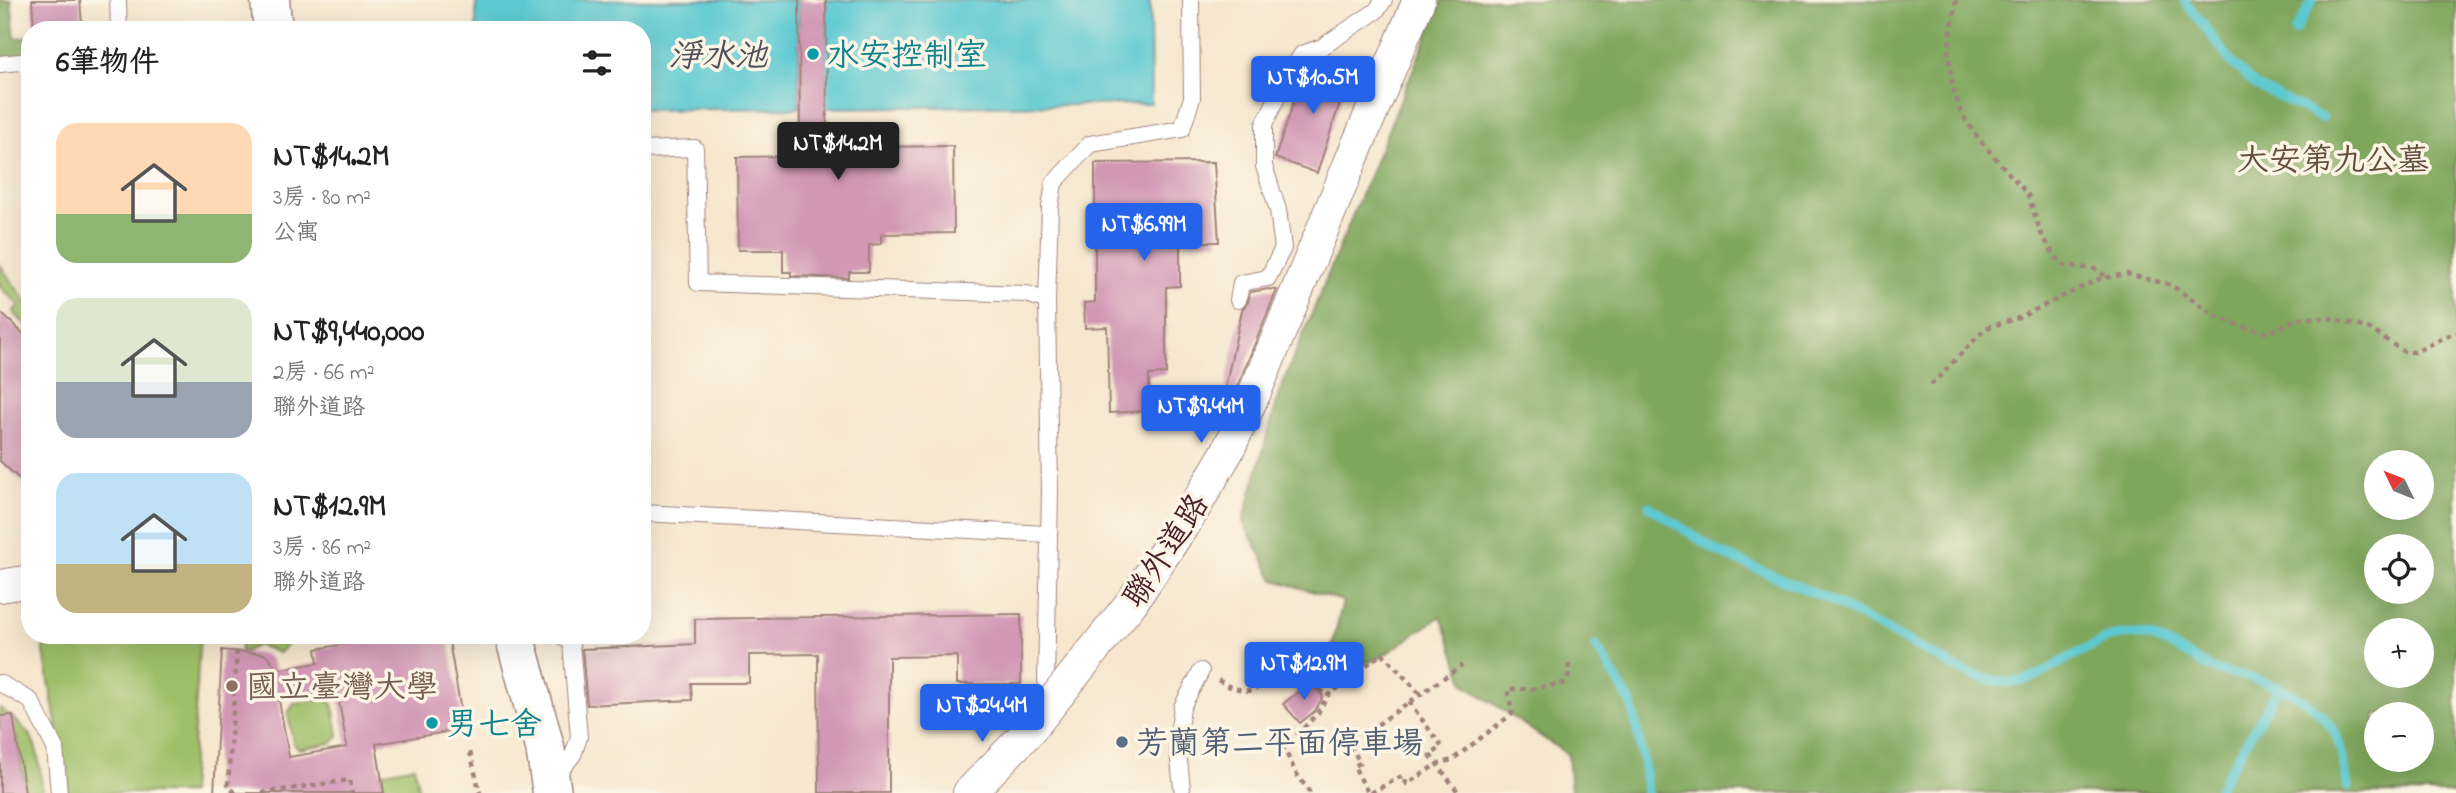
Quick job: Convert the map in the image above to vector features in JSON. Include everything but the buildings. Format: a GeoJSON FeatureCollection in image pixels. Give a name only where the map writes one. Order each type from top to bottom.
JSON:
{"type":"FeatureCollection","features":[{"type":"Feature","properties":{"kind":"street"},"geometry":{"type":"LineString","coordinates":[[270,0],[272,21]]}},
{"type":"Feature","properties":{"kind":"street","name":"聯外道路"},"geometry":{"type":"LineString","coordinates":[[969,793],[1030,730],[1132,602],[1193,510],[1227,452],[1353,163],[1419,0]]}},
{"type":"Feature","properties":{"kind":"street"},"geometry":{"type":"LineString","coordinates":[[0,586],[21,582]]}},
{"type":"Feature","properties":{"kind":"street"},"geometry":{"type":"LineString","coordinates":[[516,644],[545,747],[551,788]]}},
{"type":"Feature","properties":{"kind":"lane"},"geometry":{"type":"LineString","coordinates":[[118,0],[119,21]]}},
{"type":"Feature","properties":{"kind":"lane"},"geometry":{"type":"LineString","coordinates":[[1045,681],[1049,492],[1047,300],[1050,208],[1054,183],[1090,144],[1182,129],[1192,98],[1191,0]]}},
{"type":"Feature","properties":{"kind":"lane"},"geometry":{"type":"LineString","coordinates":[[1295,242],[1278,209],[1264,166],[1264,125],[1284,83],[1302,54],[1322,47],[1376,11],[1384,0]]}},
{"type":"Feature","properties":{"kind":"lane"},"geometry":{"type":"LineString","coordinates":[[0,64],[21,62]]}},
{"type":"Feature","properties":{"kind":"lane"},"geometry":{"type":"LineString","coordinates":[[651,150],[695,148],[698,283],[1027,294],[1047,300]]}},
{"type":"Feature","properties":{"kind":"lane"},"geometry":{"type":"LineString","coordinates":[[1308,276],[1353,163]]}},
{"type":"Feature","properties":{"kind":"lane"},"geometry":{"type":"LineString","coordinates":[[1238,300],[1241,283],[1268,278],[1295,242],[1330,224]]}},
{"type":"Feature","properties":{"kind":"lane"},"geometry":{"type":"LineString","coordinates":[[651,513],[1047,534]]}},
{"type":"Feature","properties":{"kind":"lane"},"geometry":{"type":"LineString","coordinates":[[551,788],[573,755],[579,737],[571,644]]}},
{"type":"Feature","properties":{"kind":"lane"},"geometry":{"type":"LineString","coordinates":[[1182,791],[1177,742],[1182,707],[1202,671]]}},
{"type":"Feature","properties":{"kind":"lane"},"geometry":{"type":"LineString","coordinates":[[0,683],[31,701],[55,748],[59,793]]}},
{"type":"Feature","properties":{"kind":"path"},"geometry":{"type":"LineString","coordinates":[[1956,0],[1948,51],[1953,88],[1961,113],[1979,139],[2028,195],[2041,233],[2062,265],[2095,269],[2108,277]]}},
{"type":"Feature","properties":{"kind":"path"},"geometry":{"type":"LineString","coordinates":[[1931,385],[1986,328],[2018,318],[2099,279],[2127,274],[2171,285],[2216,316],[2268,333],[2299,318],[2332,318],[2370,329],[2404,352],[2415,352],[2456,332]]}},
{"type":"Feature","properties":{"kind":"path"},"geometry":{"type":"LineString","coordinates":[[235,793],[228,784],[237,644]]}},
{"type":"Feature","properties":{"kind":"path"},"geometry":{"type":"LineString","coordinates":[[1310,793],[1296,773],[1284,748],[1318,713],[1327,696],[1382,653],[1420,694]]}},
{"type":"Feature","properties":{"kind":"path"},"geometry":{"type":"LineString","coordinates":[[1462,665],[1350,744],[1360,763],[1354,766],[1368,793],[1402,776],[1407,784],[1437,764],[1452,760],[1512,714],[1508,689],[1531,690],[1564,683],[1568,680],[1569,663]]}},
{"type":"Feature","properties":{"kind":"path"},"geometry":{"type":"LineString","coordinates":[[1202,671],[1232,688],[1250,691],[1284,677],[1312,682],[1327,696]]}},
{"type":"Feature","properties":{"kind":"path"},"geometry":{"type":"LineString","coordinates":[[1409,702],[1442,747],[1430,755],[1459,793]]}},
{"type":"Feature","properties":{"kind":"path"},"geometry":{"type":"LineString","coordinates":[[470,752],[480,793]]}},
{"type":"Feature","properties":{"kind":"path"},"geometry":{"type":"LineString","coordinates":[[262,793],[350,780],[352,793]]}},
{"type":"Feature","properties":{"kind":"green space"},"geometry":{"type":"Polygon","coordinates":[[[0,0],[11,0],[15,38],[21,38],[21,58],[0,59],[0,0]]]}},
{"type":"Feature","properties":{"kind":"green space","name":"大安第九公墓"},"geometry":{"type":"Polygon","coordinates":[[[1442,0],[2456,0],[2456,793],[1571,793],[1568,755],[1465,684],[1441,616],[1378,659],[1325,676],[1343,601],[1274,580],[1243,522],[1280,390],[1442,0]]]}},
{"type":"Feature","properties":{"kind":"green space"},"geometry":{"type":"Polygon","coordinates":[[[0,265],[21,294],[21,320],[13,312],[19,305],[0,287],[0,265]]]}},
{"type":"Feature","properties":{"kind":"green space"},"geometry":{"type":"Polygon","coordinates":[[[199,644],[190,793],[68,793],[43,646],[199,644]]]}},
{"type":"Feature","properties":{"kind":"green space"},"geometry":{"type":"Polygon","coordinates":[[[241,644],[288,644],[279,653],[258,645],[243,652],[233,776],[241,644]]]}},
{"type":"Feature","properties":{"kind":"green space"},"geometry":{"type":"Polygon","coordinates":[[[327,699],[333,704],[338,736],[332,743],[299,749],[293,743],[288,713],[294,704],[327,699]]]}},
{"type":"Feature","properties":{"kind":"green space"},"geometry":{"type":"Polygon","coordinates":[[[0,708],[30,735],[37,753],[43,793],[25,793],[17,738],[0,730],[0,708]]]}},
{"type":"Feature","properties":{"kind":"green space"},"geometry":{"type":"Polygon","coordinates":[[[414,766],[419,793],[384,793],[381,773],[414,766]]]}},
{"type":"Feature","properties":{"kind":"water","name":"淨水池"},"geometry":{"type":"Polygon","coordinates":[[[476,0],[799,0],[799,108],[651,110],[651,21],[476,21],[476,0]]]}},
{"type":"Feature","properties":{"kind":"water","name":"淨水池"},"geometry":{"type":"Polygon","coordinates":[[[826,0],[1150,0],[1151,104],[826,108],[826,0]]]}},
{"type":"Feature","properties":{"kind":"waterway"},"geometry":{"type":"LineString","coordinates":[[2184,0],[2233,64],[2256,86],[2322,118]]}},
{"type":"Feature","properties":{"kind":"waterway"},"geometry":{"type":"LineString","coordinates":[[2295,31],[2313,0]]}},
{"type":"Feature","properties":{"kind":"waterway"},"geometry":{"type":"LineString","coordinates":[[1649,506],[1718,552],[1828,599],[1962,671],[1983,678],[2000,682],[2028,679],[2104,640],[2130,634],[2143,635],[2167,644],[2217,671],[2245,676],[2275,686],[2312,707],[2331,727],[2340,745],[2348,787]]}},
{"type":"Feature","properties":{"kind":"waterway"},"geometry":{"type":"LineString","coordinates":[[1596,646],[1632,705],[1647,793]]}},
{"type":"Feature","properties":{"kind":"waterway"},"geometry":{"type":"LineString","coordinates":[[2216,793],[2279,687]]}},
{"type":"Feature","properties":{"kind":"place","name":"水安控制室"},"geometry":{"type":"Point","coordinates":[813,54]}},
{"type":"Feature","properties":{"kind":"place","name":"國立臺灣大學"},"geometry":{"type":"Point","coordinates":[232,686]}},
{"type":"Feature","properties":{"kind":"place","name":"男七舍"},"geometry":{"type":"Point","coordinates":[432,723]}},
{"type":"Feature","properties":{"kind":"place","name":"芳蘭第二平面停車場"},"geometry":{"type":"Point","coordinates":[1122,742]}}]}
